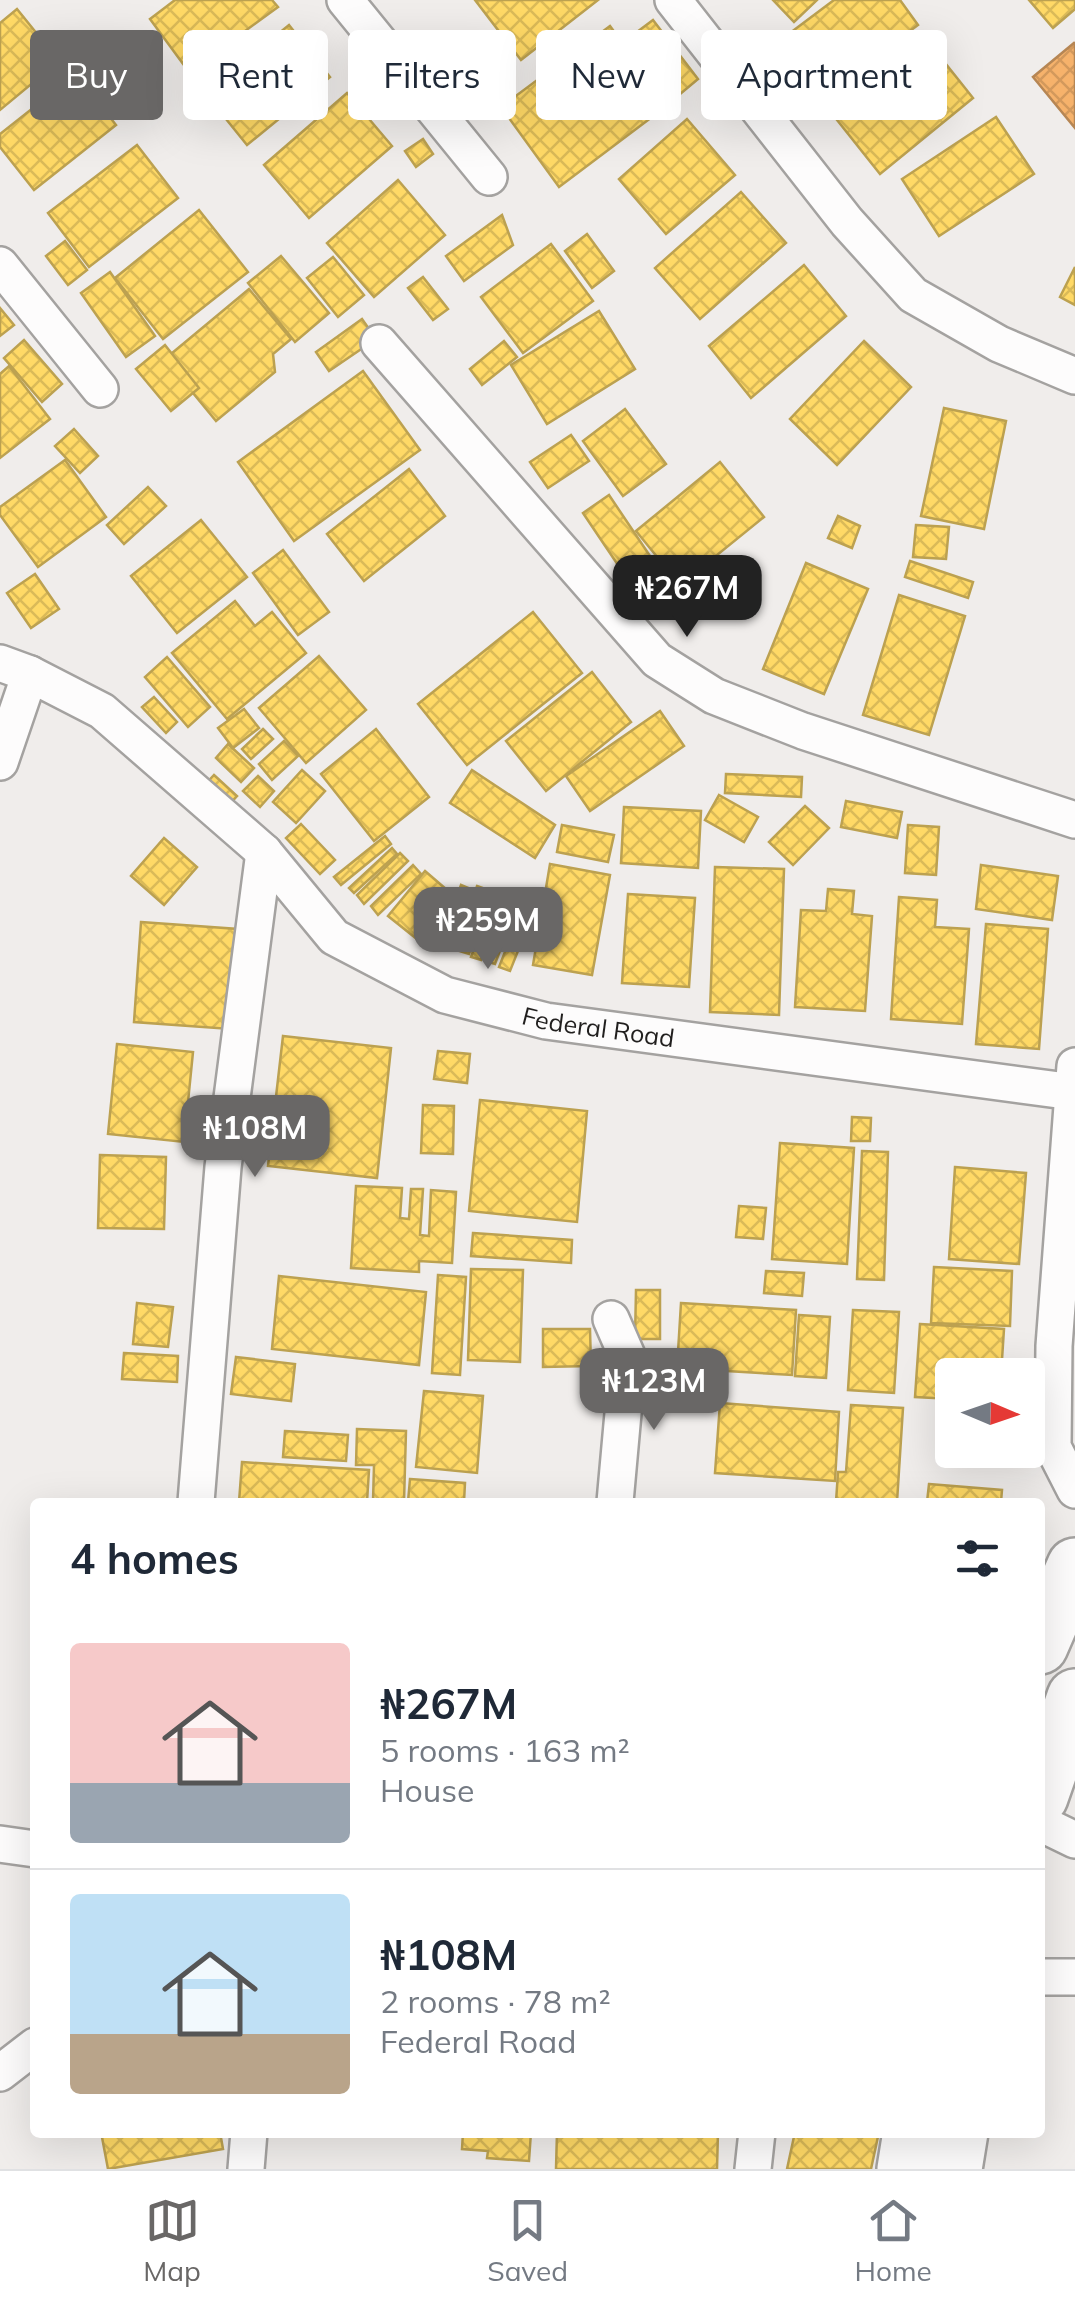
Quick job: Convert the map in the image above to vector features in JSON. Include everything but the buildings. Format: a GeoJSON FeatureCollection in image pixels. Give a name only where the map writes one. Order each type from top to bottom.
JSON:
{"type":"FeatureCollection","features":[{"type":"Feature","properties":{"kind":"main road"},"geometry":{"type":"LineString","coordinates":[[1045,1635],[1075,1566]]}},
{"type":"Feature","properties":{"kind":"main road"},"geometry":{"type":"LineString","coordinates":[[1045,1783],[1075,1697]]}},
{"type":"Feature","properties":{"kind":"main road"},"geometry":{"type":"LineString","coordinates":[[905,2169],[910,2138]]}},
{"type":"Feature","properties":{"kind":"main road"},"geometry":{"type":"LineString","coordinates":[[954,2169],[959,2138]]}},
{"type":"Feature","properties":{"kind":"street"},"geometry":{"type":"LineString","coordinates":[[345,0],[489,177]]}},
{"type":"Feature","properties":{"kind":"street"},"geometry":{"type":"LineString","coordinates":[[673,0],[848,222],[913,295],[999,344],[1075,376]]}},
{"type":"Feature","properties":{"kind":"street"},"geometry":{"type":"LineString","coordinates":[[0,265],[100,389]]}},
{"type":"Feature","properties":{"kind":"street"},"geometry":{"type":"LineString","coordinates":[[379,343],[657,660],[714,696],[802,732],[1075,820]]}},
{"type":"Feature","properties":{"kind":"street"},"geometry":{"type":"LineString","coordinates":[[0,762],[15,669]]}},
{"type":"Feature","properties":{"kind":"street","name":"Federal Road"},"geometry":{"type":"LineString","coordinates":[[15,669],[102,711],[264,852],[334,937],[445,995],[546,1020],[1074,1079]]}},
{"type":"Feature","properties":{"kind":"street"},"geometry":{"type":"LineString","coordinates":[[196,1498],[223,1167],[264,852]]}},
{"type":"Feature","properties":{"kind":"street"},"geometry":{"type":"LineString","coordinates":[[1074,1079],[1054,1346],[1053,1448],[1075,1490]]}},
{"type":"Feature","properties":{"kind":"street"},"geometry":{"type":"LineString","coordinates":[[611,1318],[628,1358],[614,1498]]}},
{"type":"Feature","properties":{"kind":"street"},"geometry":{"type":"LineString","coordinates":[[1045,1825],[1075,1840]]}},
{"type":"Feature","properties":{"kind":"street"},"geometry":{"type":"LineString","coordinates":[[0,1844],[30,1848]]}},
{"type":"Feature","properties":{"kind":"street"},"geometry":{"type":"LineString","coordinates":[[1045,1977],[1075,1977]]}},
{"type":"Feature","properties":{"kind":"street"},"geometry":{"type":"LineString","coordinates":[[0,2072],[30,2050]]}},
{"type":"Feature","properties":{"kind":"street"},"geometry":{"type":"LineString","coordinates":[[246,2169],[249,2138]]}},
{"type":"Feature","properties":{"kind":"street"},"geometry":{"type":"LineString","coordinates":[[753,2169],[756,2138]]}}]}
